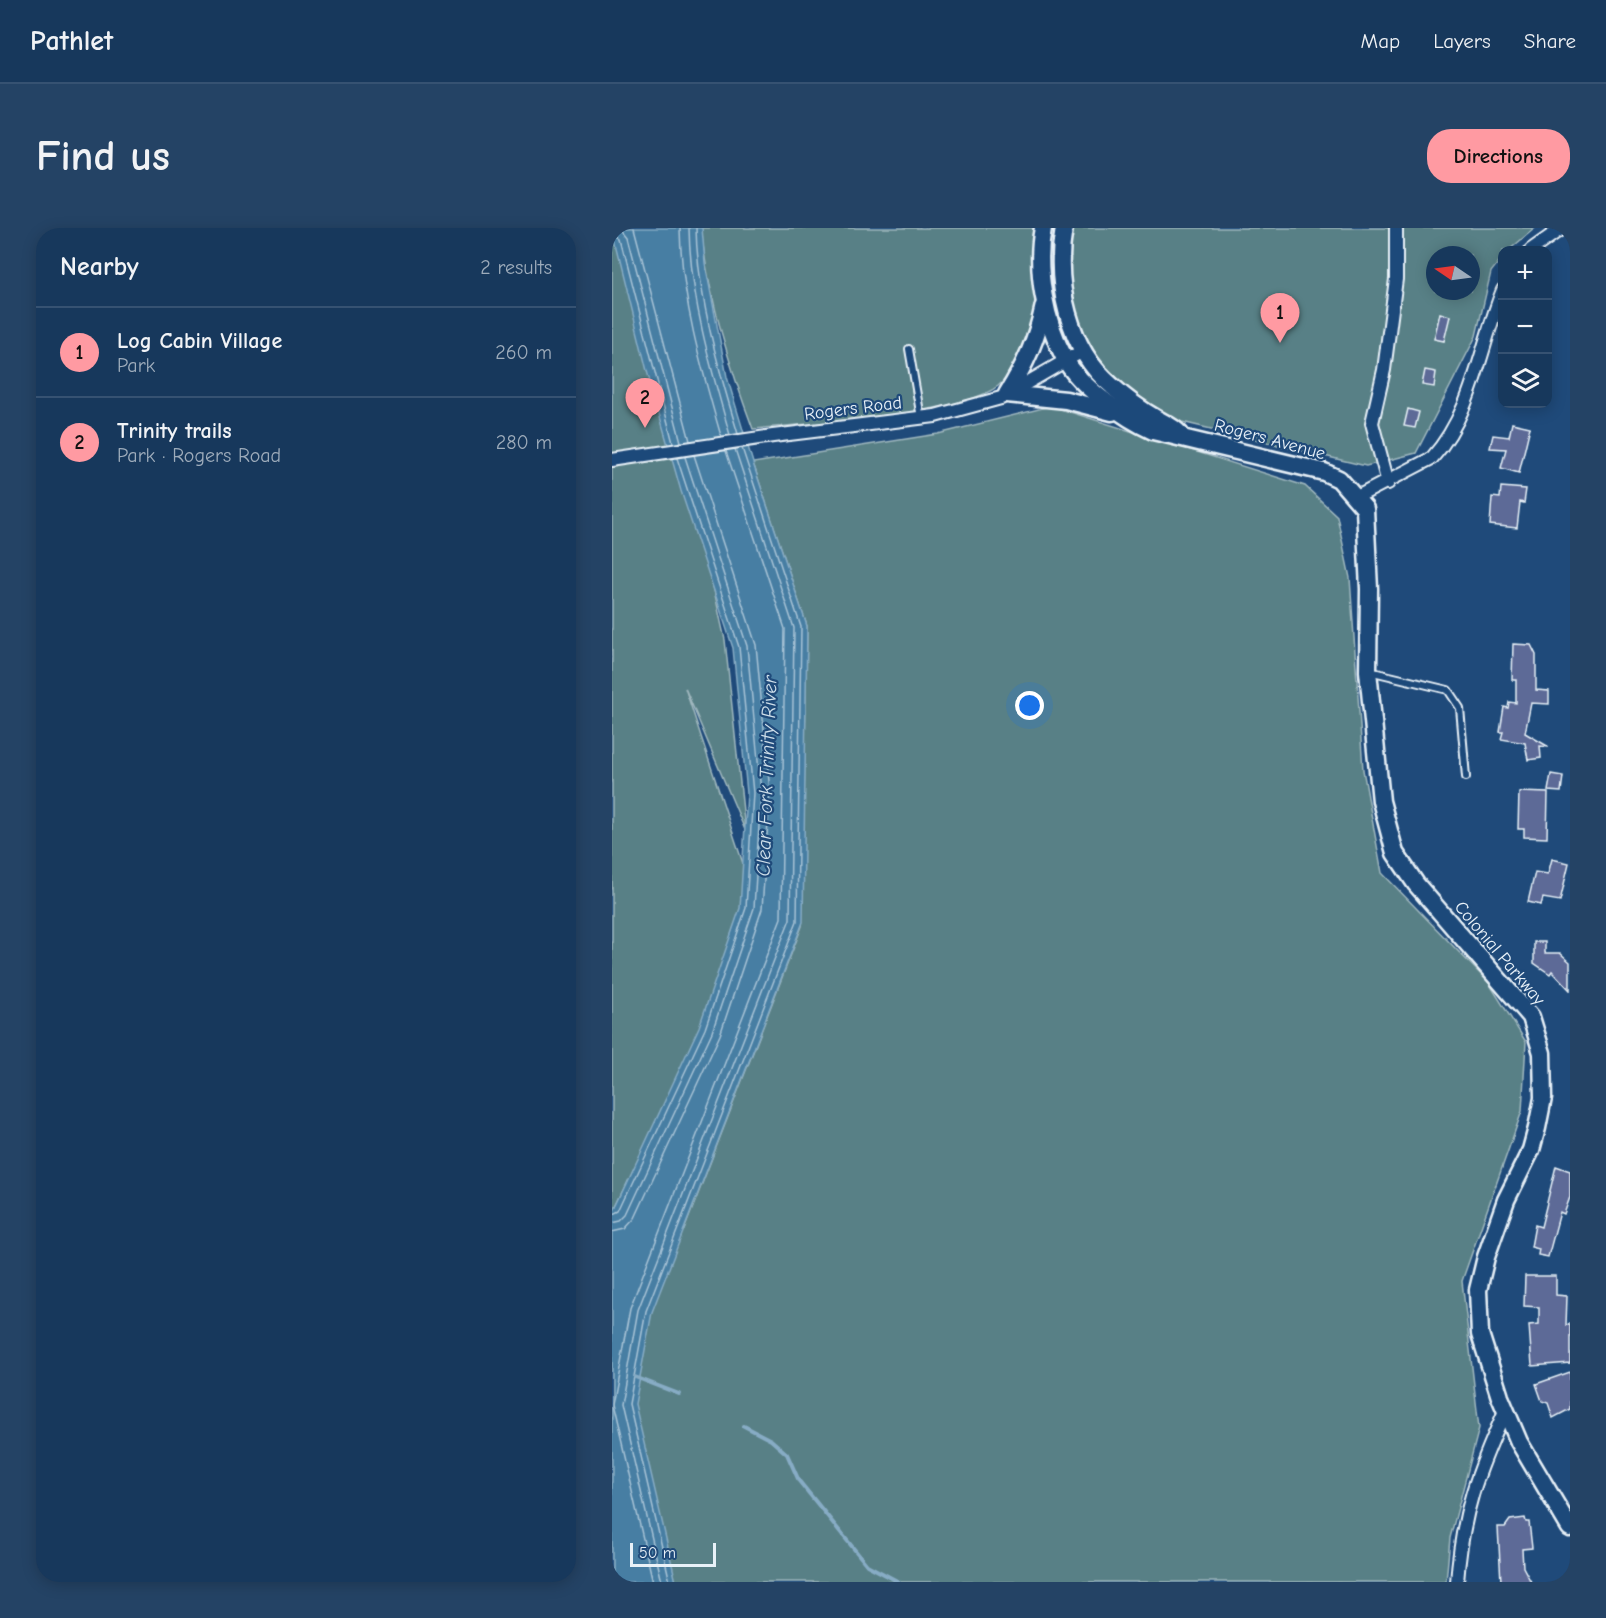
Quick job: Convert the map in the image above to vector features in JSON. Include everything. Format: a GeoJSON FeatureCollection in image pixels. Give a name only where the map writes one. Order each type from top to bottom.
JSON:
{"type":"FeatureCollection","features":[{"type":"Feature","properties":{"kind":"street"},"geometry":{"type":"LineString","coordinates":[[1043,228],[1040,260],[1045,301],[1065,360]]}},
{"type":"Feature","properties":{"kind":"street"},"geometry":{"type":"LineString","coordinates":[[1064,228],[1060,273],[1065,304],[1076,336],[1084,350]]}},
{"type":"Feature","properties":{"kind":"street"},"geometry":{"type":"LineString","coordinates":[[1389,483],[1372,423],[1384,370],[1395,290],[1396,228]]}},
{"type":"Feature","properties":{"kind":"street"},"geometry":{"type":"LineString","coordinates":[[1537,246],[1562,228]]}},
{"type":"Feature","properties":{"kind":"street"},"geometry":{"type":"LineString","coordinates":[[1355,498],[1389,483],[1432,458],[1458,420],[1500,300]]}},
{"type":"Feature","properties":{"kind":"street"},"geometry":{"type":"LineString","coordinates":[[1045,301],[1038,333],[1028,359],[1007,394],[1066,400],[1124,416]]}},
{"type":"Feature","properties":{"kind":"street","name":"Rogers Road"},"geometry":{"type":"LineString","coordinates":[[612,460],[772,436],[921,418],[966,408],[1007,394],[1084,350]]}},
{"type":"Feature","properties":{"kind":"street","name":"Rogers Avenue"},"geometry":{"type":"LineString","coordinates":[[1084,350],[1095,368],[1110,385],[1156,418],[1173,426],[1183,436]]}},
{"type":"Feature","properties":{"kind":"street","name":"Rogers Avenue"},"geometry":{"type":"LineString","coordinates":[[1065,360],[1099,397],[1124,416],[1153,431],[1183,436],[1324,472],[1339,480],[1355,498]]}},
{"type":"Feature","properties":{"kind":"street","name":"Colonial Parkway"},"geometry":{"type":"LineString","coordinates":[[1355,498],[1365,509],[1367,519],[1368,671],[1381,801],[1395,854],[1416,884],[1531,1017],[1542,1053],[1543,1098],[1538,1128],[1531,1150],[1506,1200],[1486,1257],[1478,1290],[1480,1334],[1505,1411],[1540,1481],[1570,1528]]}},
{"type":"Feature","properties":{"kind":"street"},"geometry":{"type":"LineString","coordinates":[[1457,1582],[1460,1550],[1470,1496],[1505,1411]]}},
{"type":"Feature","properties":{"kind":"lane"},"geometry":{"type":"LineString","coordinates":[[909,350],[921,418]]}},
{"type":"Feature","properties":{"kind":"lane"},"geometry":{"type":"LineString","coordinates":[[1368,671],[1448,690],[1460,708],[1466,777]]}},
{"type":"Feature","properties":{"kind":"green space"},"geometry":{"type":"Polygon","coordinates":[[[612,228],[634,228],[725,640],[745,830],[685,688],[758,909],[616,1206],[684,1230],[802,926],[807,626],[753,463],[938,434],[1051,406],[1305,486],[1337,516],[1350,578],[1363,770],[1382,873],[1489,983],[1526,1042],[1522,1111],[1462,1281],[1479,1428],[1450,1538],[1446,1582],[612,1582],[612,228]]]}},
{"type":"Feature","properties":{"kind":"green space"},"geometry":{"type":"Polygon","coordinates":[[[701,228],[1035,228],[1036,294],[1032,327],[1019,361],[1007,377],[998,386],[979,396],[918,411],[843,421],[753,429],[714,305],[701,228]]]}},
{"type":"Feature","properties":{"kind":"green space"},"geometry":{"type":"Polygon","coordinates":[[[1071,228],[1535,228],[1514,246],[1498,246],[1498,263],[1491,272],[1476,336],[1416,453],[1366,466],[1182,422],[1150,409],[1123,391],[1090,350],[1070,294],[1066,257],[1071,228]]]}},
{"type":"Feature","properties":{"kind":"water","name":"Clear Fork Trinity River"},"geometry":{"type":"Polygon","coordinates":[[[612,228],[702,228],[705,263],[727,377],[807,626],[803,922],[652,1312],[635,1404],[676,1582],[612,1582],[612,1215],[699,1027],[740,908],[747,793],[733,648],[681,491],[647,371],[612,228]]]}},
{"type":"Feature","properties":{"kind":"building"},"geometry":{"type":"Polygon","coordinates":[[[1440,313],[1450,316],[1444,341],[1434,339],[1440,313]]]}},
{"type":"Feature","properties":{"kind":"building"},"geometry":{"type":"Polygon","coordinates":[[[1425,370],[1436,372],[1434,387],[1422,385],[1425,370]]]}},
{"type":"Feature","properties":{"kind":"building"},"geometry":{"type":"Polygon","coordinates":[[[1408,409],[1419,412],[1415,428],[1404,426],[1408,409]]]}},
{"type":"Feature","properties":{"kind":"building"},"geometry":{"type":"Polygon","coordinates":[[[1512,423],[1530,427],[1519,473],[1501,468],[1506,449],[1490,448],[1493,435],[1509,437],[1512,423]]]}},
{"type":"Feature","properties":{"kind":"building"},"geometry":{"type":"Polygon","coordinates":[[[1501,487],[1526,489],[1524,503],[1520,502],[1517,528],[1490,525],[1492,497],[1500,498],[1501,487]]]}},
{"type":"Feature","properties":{"kind":"building"},"geometry":{"type":"Polygon","coordinates":[[[1513,644],[1531,645],[1536,655],[1536,690],[1549,691],[1549,704],[1531,703],[1525,733],[1549,747],[1540,746],[1541,758],[1528,760],[1525,743],[1501,739],[1504,707],[1508,708],[1509,702],[1516,703],[1516,680],[1512,680],[1513,644]]]}},
{"type":"Feature","properties":{"kind":"building"},"geometry":{"type":"Polygon","coordinates":[[[1551,774],[1563,776],[1561,792],[1548,791],[1551,774]]]}},
{"type":"Feature","properties":{"kind":"building"},"geometry":{"type":"Polygon","coordinates":[[[1519,792],[1548,793],[1547,838],[1524,837],[1524,829],[1518,829],[1519,792]]]}},
{"type":"Feature","properties":{"kind":"building"},"geometry":{"type":"Polygon","coordinates":[[[1552,859],[1569,863],[1560,901],[1543,898],[1541,905],[1528,902],[1535,872],[1548,874],[1552,859]]]}},
{"type":"Feature","properties":{"kind":"building"},"geometry":{"type":"Polygon","coordinates":[[[1534,942],[1545,942],[1545,953],[1560,953],[1570,962],[1570,990],[1552,971],[1550,974],[1534,963],[1534,942]]]}},
{"type":"Feature","properties":{"kind":"building"},"geometry":{"type":"Polygon","coordinates":[[[1556,1166],[1570,1171],[1570,1197],[1564,1214],[1560,1212],[1548,1257],[1538,1255],[1539,1249],[1531,1247],[1535,1225],[1541,1227],[1556,1166]]]}},
{"type":"Feature","properties":{"kind":"building"},"geometry":{"type":"Polygon","coordinates":[[[1525,1276],[1556,1276],[1556,1295],[1567,1296],[1566,1325],[1570,1324],[1570,1363],[1532,1366],[1529,1325],[1539,1324],[1539,1307],[1524,1306],[1525,1276]]]}},
{"type":"Feature","properties":{"kind":"building"},"geometry":{"type":"Polygon","coordinates":[[[1570,1372],[1570,1409],[1553,1418],[1548,1403],[1542,1401],[1536,1384],[1570,1372]]]}},
{"type":"Feature","properties":{"kind":"building"},"geometry":{"type":"Polygon","coordinates":[[[1525,1518],[1526,1522],[1529,1522],[1532,1548],[1522,1549],[1523,1567],[1531,1582],[1501,1582],[1498,1527],[1505,1527],[1510,1520],[1525,1518]]]}},
{"type":"Feature","properties":{"kind":"waterway"},"geometry":{"type":"LineString","coordinates":[[635,1377],[679,1394]]}},
{"type":"Feature","properties":{"kind":"waterway"},"geometry":{"type":"LineString","coordinates":[[744,1426],[771,1440],[787,1454],[799,1481],[867,1565],[899,1582]]}},
{"type":"Feature","properties":{"kind":"place","name":"Log Cabin Village"},"geometry":{"type":"Point","coordinates":[1280,343]}},
{"type":"Feature","properties":{"kind":"place","name":"Trinity trails"},"geometry":{"type":"Point","coordinates":[645,428]}}]}
